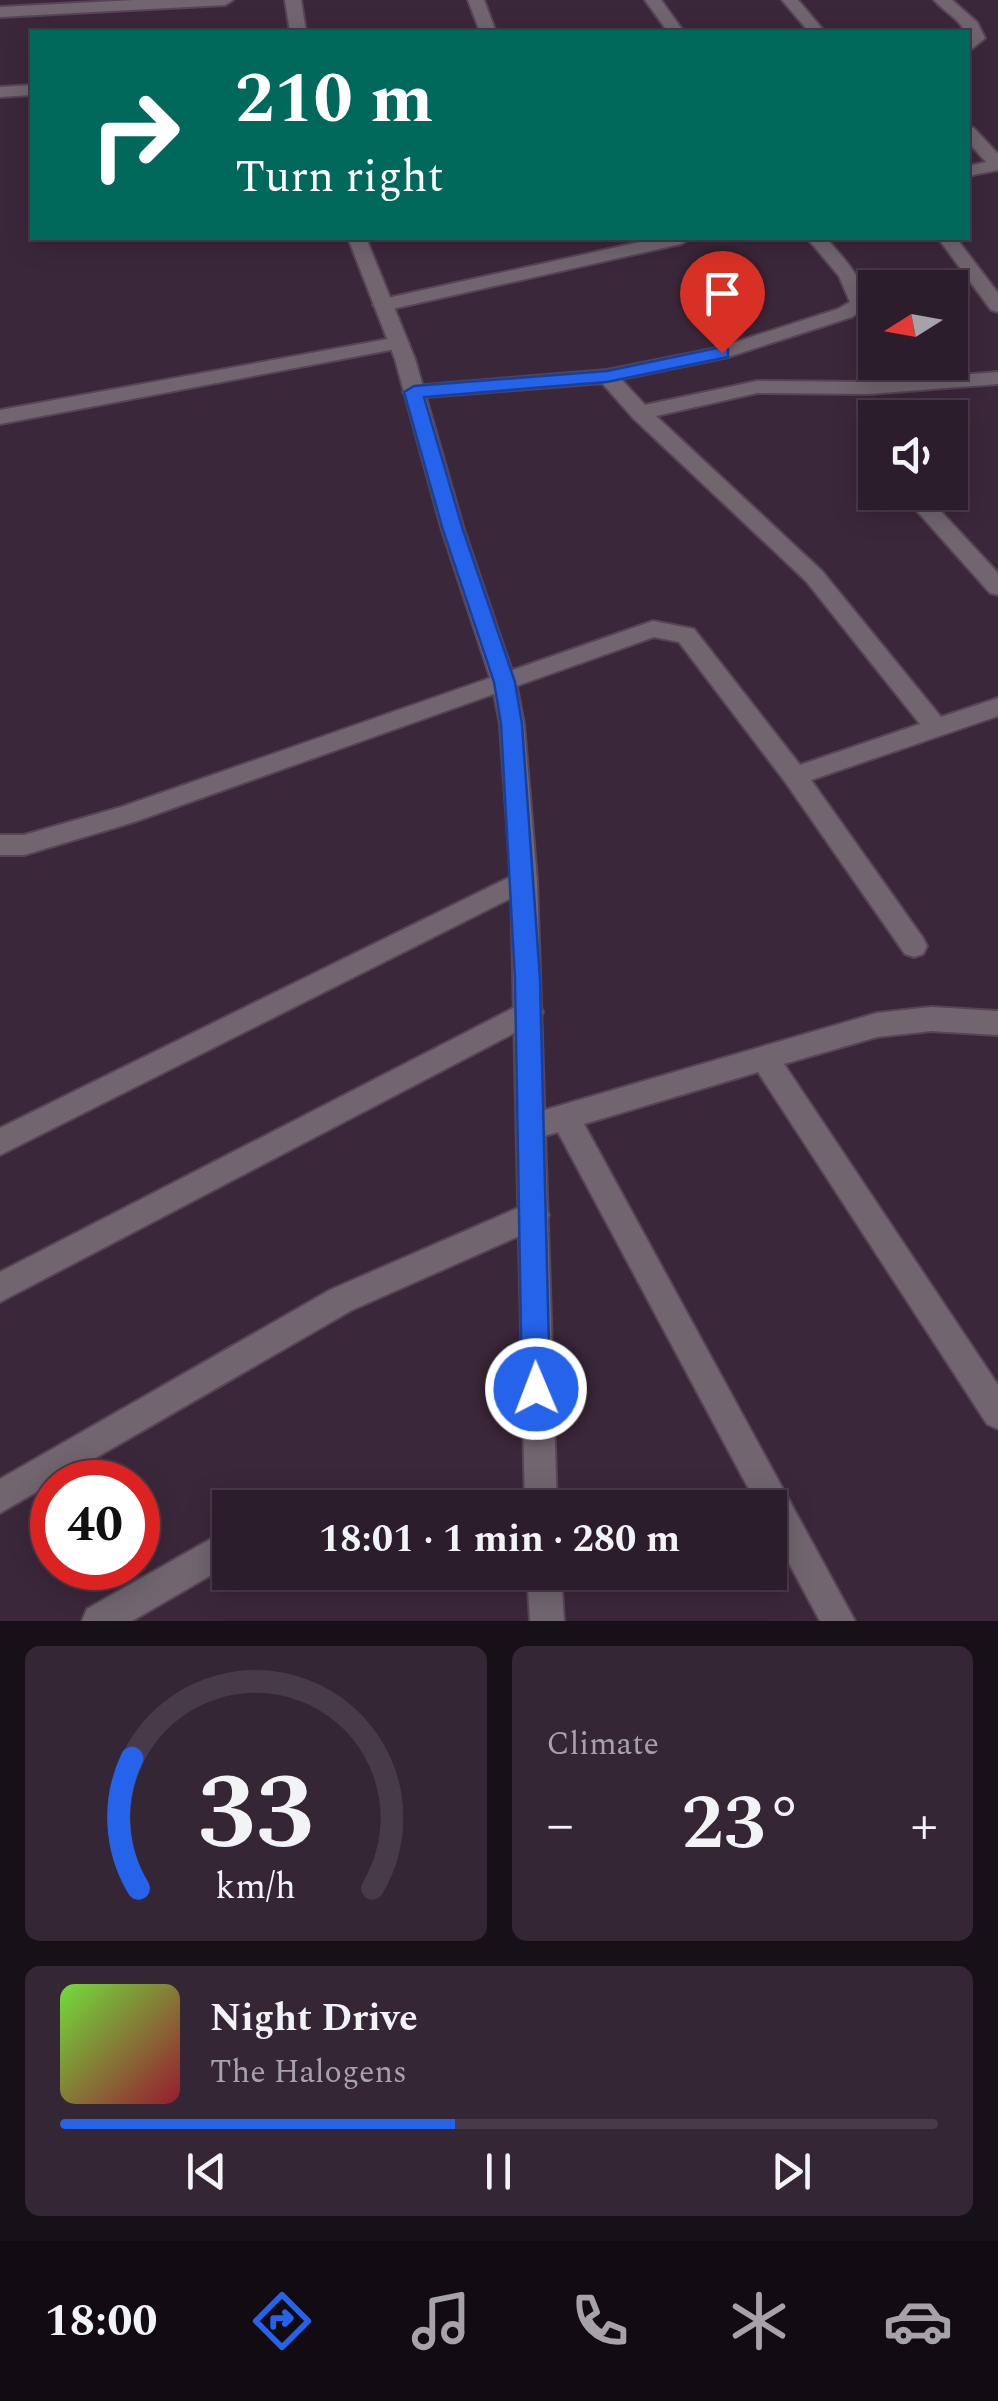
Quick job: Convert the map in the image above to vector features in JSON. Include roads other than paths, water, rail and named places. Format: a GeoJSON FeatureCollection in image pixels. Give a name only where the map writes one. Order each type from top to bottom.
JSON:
{"type":"FeatureCollection","features":[{"type":"Feature","properties":{"kind":"street"},"geometry":{"type":"LineString","coordinates":[[0,12],[225,0]]}},
{"type":"Feature","properties":{"kind":"street"},"geometry":{"type":"LineString","coordinates":[[293,0],[298,30]]}},
{"type":"Feature","properties":{"kind":"street"},"geometry":{"type":"LineString","coordinates":[[476,0],[487,30]]}},
{"type":"Feature","properties":{"kind":"street"},"geometry":{"type":"LineString","coordinates":[[653,0],[675,30]]}},
{"type":"Feature","properties":{"kind":"street"},"geometry":{"type":"LineString","coordinates":[[790,0],[815,30]]}},
{"type":"Feature","properties":{"kind":"street"},"geometry":{"type":"LineString","coordinates":[[942,0],[971,25],[977,38],[970,45]]}},
{"type":"Feature","properties":{"kind":"street"},"geometry":{"type":"LineString","coordinates":[[0,92],[30,90]]}},
{"type":"Feature","properties":{"kind":"street"},"geometry":{"type":"LineString","coordinates":[[970,134],[998,165]]}},
{"type":"Feature","properties":{"kind":"street"},"geometry":{"type":"LineString","coordinates":[[970,171],[998,165]]}},
{"type":"Feature","properties":{"kind":"street"},"geometry":{"type":"LineString","coordinates":[[358,240],[414,392],[453,530],[504,682],[524,880],[541,1490]]}},
{"type":"Feature","properties":{"kind":"street"},"geometry":{"type":"LineString","coordinates":[[383,305],[672,240]]}},
{"type":"Feature","properties":{"kind":"street"},"geometry":{"type":"LineString","coordinates":[[414,392],[607,376],[722,353],[845,313],[860,304],[851,276],[818,240]]}},
{"type":"Feature","properties":{"kind":"street"},"geometry":{"type":"LineString","coordinates":[[949,240],[990,284],[998,306]]}},
{"type":"Feature","properties":{"kind":"street"},"geometry":{"type":"LineString","coordinates":[[0,417],[398,344]]}},
{"type":"Feature","properties":{"kind":"street"},"geometry":{"type":"LineString","coordinates":[[607,376],[640,413],[814,576],[938,730]]}},
{"type":"Feature","properties":{"kind":"street"},"geometry":{"type":"LineString","coordinates":[[640,413],[757,387],[869,388],[998,378]]}},
{"type":"Feature","properties":{"kind":"street"},"geometry":{"type":"LineString","coordinates":[[927,510],[998,586]]}},
{"type":"Feature","properties":{"kind":"street"},"geometry":{"type":"LineString","coordinates":[[0,845],[24,845],[125,815],[654,629],[672,630],[686,635],[795,776],[914,946]]}},
{"type":"Feature","properties":{"kind":"street"},"geometry":{"type":"LineString","coordinates":[[795,776],[998,707]]}},
{"type":"Feature","properties":{"kind":"street"},"geometry":{"type":"LineString","coordinates":[[0,1142],[524,880]]}},
{"type":"Feature","properties":{"kind":"street"},"geometry":{"type":"LineString","coordinates":[[0,1288],[528,1012]]}},
{"type":"Feature","properties":{"kind":"street"},"geometry":{"type":"LineString","coordinates":[[531,1127],[877,1025],[931,1018],[998,1023]]}},
{"type":"Feature","properties":{"kind":"street"},"geometry":{"type":"LineString","coordinates":[[764,1058],[998,1413]]}},
{"type":"Feature","properties":{"kind":"street"},"geometry":{"type":"LineString","coordinates":[[564,1117],[838,1621]]}},
{"type":"Feature","properties":{"kind":"street"},"geometry":{"type":"LineString","coordinates":[[0,1497],[341,1300],[534,1215]]}},
{"type":"Feature","properties":{"kind":"street"},"geometry":{"type":"LineString","coordinates":[[99,1621],[212,1555]]}},
{"type":"Feature","properties":{"kind":"street"},"geometry":{"type":"LineString","coordinates":[[545,1590],[547,1621]]}}]}
